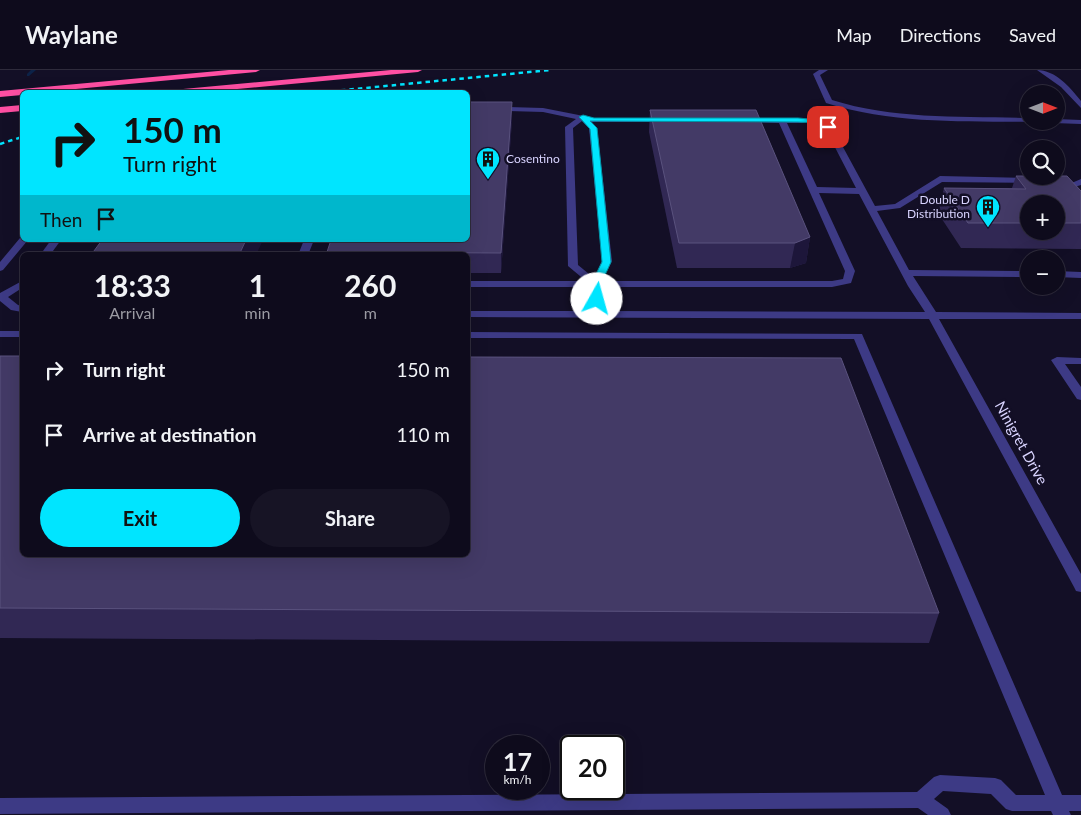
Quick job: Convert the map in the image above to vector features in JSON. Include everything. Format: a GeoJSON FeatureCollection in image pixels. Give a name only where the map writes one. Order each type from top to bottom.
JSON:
{"type":"FeatureCollection","features":[{"type":"Feature","properties":{"kind":"highway"},"geometry":{"type":"LineString","coordinates":[[43,90],[256,70]]}},
{"type":"Feature","properties":{"kind":"highway"},"geometry":{"type":"LineString","coordinates":[[204,90],[418,70]]}},
{"type":"Feature","properties":{"kind":"highway"},"geometry":{"type":"LineString","coordinates":[[0,94],[20,92]]}},
{"type":"Feature","properties":{"kind":"highway"},"geometry":{"type":"LineString","coordinates":[[0,110],[20,108]]}},
{"type":"Feature","properties":{"kind":"street"},"geometry":{"type":"LineString","coordinates":[[825,70],[816,74],[829,101],[850,109],[897,116],[1020,120]]}},
{"type":"Feature","properties":{"kind":"street"},"geometry":{"type":"LineString","coordinates":[[1040,70],[1052,76],[1071,93],[1081,106]]}},
{"type":"Feature","properties":{"kind":"street"},"geometry":{"type":"LineString","coordinates":[[470,108],[543,110],[594,120],[674,120]]}},
{"type":"Feature","properties":{"kind":"street"},"geometry":{"type":"LineString","coordinates":[[583,117],[593,128],[607,262],[596,284],[598,314]]}},
{"type":"Feature","properties":{"kind":"street"},"geometry":{"type":"LineString","coordinates":[[583,117],[569,127],[573,266],[596,284]]}},
{"type":"Feature","properties":{"kind":"street","name":"Ninigret Drive"},"geometry":{"type":"LineString","coordinates":[[733,120],[818,121],[828,127],[906,273],[932,315],[1081,586]]}},
{"type":"Feature","properties":{"kind":"street"},"geometry":{"type":"LineString","coordinates":[[470,284],[832,284],[847,281],[850,270],[782,120]]}},
{"type":"Feature","properties":{"kind":"street"},"geometry":{"type":"LineString","coordinates":[[1065,121],[1081,122]]}},
{"type":"Feature","properties":{"kind":"street"},"geometry":{"type":"LineString","coordinates":[[872,209],[897,206],[940,179],[1020,180]]}},
{"type":"Feature","properties":{"kind":"street"},"geometry":{"type":"LineString","coordinates":[[1081,182],[1067,183],[1081,194]]}},
{"type":"Feature","properties":{"kind":"street"},"geometry":{"type":"LineString","coordinates":[[814,190],[862,190]]}},
{"type":"Feature","properties":{"kind":"street"},"geometry":{"type":"LineString","coordinates":[[0,268],[21,242]]}},
{"type":"Feature","properties":{"kind":"street"},"geometry":{"type":"LineString","coordinates":[[906,273],[1020,274]]}},
{"type":"Feature","properties":{"kind":"street"},"geometry":{"type":"LineString","coordinates":[[1065,274],[1081,275]]}},
{"type":"Feature","properties":{"kind":"street"},"geometry":{"type":"LineString","coordinates":[[20,285],[1,296],[15,308],[20,309]]}},
{"type":"Feature","properties":{"kind":"street"},"geometry":{"type":"LineString","coordinates":[[470,314],[1081,316]]}},
{"type":"Feature","properties":{"kind":"street"},"geometry":{"type":"LineString","coordinates":[[0,334],[20,334]]}},
{"type":"Feature","properties":{"kind":"street"},"geometry":{"type":"LineString","coordinates":[[470,335],[858,336],[1060,809]]}},
{"type":"Feature","properties":{"kind":"street"},"geometry":{"type":"LineString","coordinates":[[1081,360],[1057,360],[1081,396]]}},
{"type":"Feature","properties":{"kind":"street"},"geometry":{"type":"LineString","coordinates":[[920,800],[940,784],[959,784],[995,786],[1011,809],[1060,809],[1081,804]]}},
{"type":"Feature","properties":{"kind":"street"},"geometry":{"type":"LineString","coordinates":[[0,806],[920,800],[942,815]]}},
{"type":"Feature","properties":{"kind":"building","name":"Cosentino"},"geometry":{"type":"Polygon","coordinates":[[[470,102],[512,102],[501,253],[327,252],[330,242],[470,242],[470,102]]]}},
{"type":"Feature","properties":{"kind":"building"},"geometry":{"type":"Polygon","coordinates":[[[650,110],[756,110],[810,237],[795,243],[679,243],[650,110]]]}},
{"type":"Feature","properties":{"kind":"building"},"geometry":{"type":"Polygon","coordinates":[[[1065,176],[1067,176],[1081,191],[1081,223],[1065,223],[1065,195],[1020,195],[1020,223],[968,223],[944,188],[1026,189],[1023,185],[1065,185],[1065,176]]]}},
{"type":"Feature","properties":{"kind":"building"},"geometry":{"type":"Polygon","coordinates":[[[101,242],[245,242],[240,252],[93,252],[101,242]]]}},
{"type":"Feature","properties":{"kind":"building"},"geometry":{"type":"Polygon","coordinates":[[[0,356],[20,356],[20,557],[470,557],[470,357],[841,358],[939,613],[0,608],[0,356]]]}},
{"type":"Feature","properties":{"kind":"waterway"},"geometry":{"type":"LineString","coordinates":[[28,75],[34,70]]}},
{"type":"Feature","properties":{"kind":"railway"},"geometry":{"type":"LineString","coordinates":[[345,90],[550,70]]}},
{"type":"Feature","properties":{"kind":"railway"},"geometry":{"type":"LineString","coordinates":[[0,144],[20,138]]}},
{"type":"Feature","properties":{"kind":"place","name":"Cosentino"},"geometry":{"type":"Point","coordinates":[488,180]}},
{"type":"Feature","properties":{"kind":"place","name":"Double D Distribution"},"geometry":{"type":"Point","coordinates":[988,228]}},
{"type":"Feature","properties":{"kind":"route"},"geometry":{"type":"LineString","coordinates":[[597,299],[596,284],[607,262],[593,128],[583,117],[594,120],[798,120],[818,121],[828,127]]}}]}
